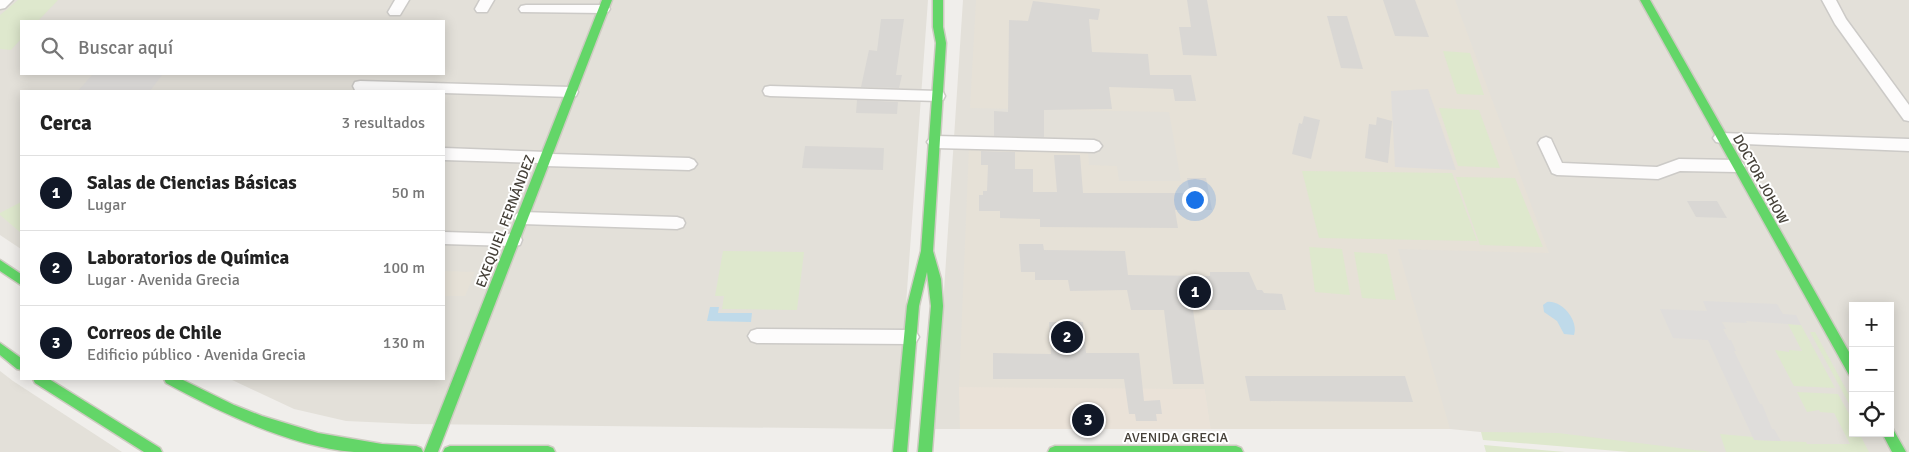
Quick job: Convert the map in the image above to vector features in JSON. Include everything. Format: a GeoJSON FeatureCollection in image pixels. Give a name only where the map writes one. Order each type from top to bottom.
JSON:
{"type":"FeatureCollection","features":[{"type":"Feature","properties":{"kind":"main road"},"geometry":{"type":"LineString","coordinates":[[900,452],[913,306],[927,251],[941,43],[938,28],[938,0]]}},
{"type":"Feature","properties":{"kind":"main road","name":"DOCTOR JOHOW"},"geometry":{"type":"LineString","coordinates":[[1645,0],[1849,364]]}},
{"type":"Feature","properties":{"kind":"main road","name":"EXEQUIEL FERNÁNDEZ"},"geometry":{"type":"LineString","coordinates":[[431,452],[605,5]]}},
{"type":"Feature","properties":{"kind":"main road"},"geometry":{"type":"LineString","coordinates":[[941,43],[950,28]]}},
{"type":"Feature","properties":{"kind":"main road"},"geometry":{"type":"LineString","coordinates":[[925,452],[937,306],[935,279],[927,251]]}},
{"type":"Feature","properties":{"kind":"main road"},"geometry":{"type":"LineString","coordinates":[[0,265],[20,279]]}},
{"type":"Feature","properties":{"kind":"main road"},"geometry":{"type":"LineString","coordinates":[[0,348],[20,363]]}},
{"type":"Feature","properties":{"kind":"main road"},"geometry":{"type":"LineString","coordinates":[[41,380],[147,450]]}},
{"type":"Feature","properties":{"kind":"main road"},"geometry":{"type":"LineString","coordinates":[[172,380],[222,408],[258,424],[285,432],[320,441],[365,448],[416,452]]}},
{"type":"Feature","properties":{"kind":"main road"},"geometry":{"type":"LineString","coordinates":[[1890,437],[1899,452]]}},
{"type":"Feature","properties":{"kind":"main road"},"geometry":{"type":"LineString","coordinates":[[450,452],[548,452]]}},
{"type":"Feature","properties":{"kind":"main road","name":"AVENIDA GRECIA"},"geometry":{"type":"LineString","coordinates":[[1055,452],[1236,452]]}},
{"type":"Feature","properties":{"kind":"street"},"geometry":{"type":"LineString","coordinates":[[0,5],[6,0]]}},
{"type":"Feature","properties":{"kind":"street"},"geometry":{"type":"LineString","coordinates":[[1829,0],[1840,21],[1909,116]]}},
{"type":"Feature","properties":{"kind":"street"},"geometry":{"type":"LineString","coordinates":[[526,8],[605,5]]}},
{"type":"Feature","properties":{"kind":"street"},"geometry":{"type":"LineString","coordinates":[[360,86],[571,92]]}},
{"type":"Feature","properties":{"kind":"street"},"geometry":{"type":"LineString","coordinates":[[770,91],[938,96]]}},
{"type":"Feature","properties":{"kind":"street"},"geometry":{"type":"LineString","coordinates":[[1721,138],[1909,145]]}},
{"type":"Feature","properties":{"kind":"street"},"geometry":{"type":"LineString","coordinates":[[934,142],[1094,146]]}},
{"type":"Feature","properties":{"kind":"street"},"geometry":{"type":"LineString","coordinates":[[1546,143],[1557,169],[1658,173],[1679,165],[1737,166]]}},
{"type":"Feature","properties":{"kind":"street"},"geometry":{"type":"LineString","coordinates":[[445,154],[689,164]]}},
{"type":"Feature","properties":{"kind":"street"},"geometry":{"type":"LineString","coordinates":[[522,218],[677,223]]}},
{"type":"Feature","properties":{"kind":"street"},"geometry":{"type":"LineString","coordinates":[[445,238],[514,240]]}},
{"type":"Feature","properties":{"kind":"street"},"geometry":{"type":"LineString","coordinates":[[756,336],[910,337]]}},
{"type":"Feature","properties":{"kind":"shaded area"},"geometry":{"type":"Polygon","coordinates":[[[0,0],[928,0],[897,429],[413,424],[346,421],[294,409],[232,380],[445,380],[445,90],[20,90],[20,248],[0,235],[0,0]]]}},
{"type":"Feature","properties":{"kind":"shaded area"},"geometry":{"type":"Polygon","coordinates":[[[963,0],[1909,0],[1909,452],[1680,452],[1450,429],[935,429],[963,0]]]}},
{"type":"Feature","properties":{"kind":"shaded area"},"geometry":{"type":"Polygon","coordinates":[[[976,0],[1455,0],[1549,253],[1398,249],[1450,429],[1211,429],[1205,389],[959,387],[969,147],[1088,150],[1089,165],[1117,166],[1119,181],[1181,181],[1169,112],[970,108],[976,0]]]}},
{"type":"Feature","properties":{"kind":"shaded area"},"geometry":{"type":"Polygon","coordinates":[[[92,75],[162,75],[151,90],[79,90],[92,75]]]}},
{"type":"Feature","properties":{"kind":"shaded area"},"geometry":{"type":"Polygon","coordinates":[[[1428,89],[1456,170],[1395,167],[1391,91],[1428,89]]]}},
{"type":"Feature","properties":{"kind":"shaded area"},"geometry":{"type":"Polygon","coordinates":[[[445,271],[475,272],[465,296],[445,296],[445,271]]]}},
{"type":"Feature","properties":{"kind":"shaded area"},"geometry":{"type":"Polygon","coordinates":[[[1703,301],[1777,304],[1783,314],[1796,315],[1801,325],[1746,321],[1747,323],[1722,322],[1726,329],[1723,329],[1729,340],[1731,340],[1736,351],[1734,351],[1760,404],[1762,404],[1772,429],[1774,429],[1781,441],[1754,440],[1708,340],[1673,338],[1660,309],[1707,311],[1703,301]]]}},
{"type":"Feature","properties":{"kind":"shaded area"},"geometry":{"type":"Polygon","coordinates":[[[0,371],[13,381],[122,452],[0,452],[0,371]]]}},
{"type":"Feature","properties":{"kind":"shaded area"},"geometry":{"type":"Polygon","coordinates":[[[959,387],[1205,389],[1211,429],[960,429],[959,387]]]}},
{"type":"Feature","properties":{"kind":"green space"},"geometry":{"type":"Polygon","coordinates":[[[18,0],[58,0],[39,20],[20,20],[20,40],[11,50],[0,49],[0,15],[18,0]]]}},
{"type":"Feature","properties":{"kind":"green space"},"geometry":{"type":"Polygon","coordinates":[[[1443,51],[1470,53],[1484,95],[1457,94],[1443,51]]]}},
{"type":"Feature","properties":{"kind":"green space"},"geometry":{"type":"Polygon","coordinates":[[[1439,108],[1479,110],[1500,168],[1458,166],[1439,108]]]}},
{"type":"Feature","properties":{"kind":"green space"},"geometry":{"type":"Polygon","coordinates":[[[1302,171],[1452,173],[1477,241],[1319,238],[1302,171]]]}},
{"type":"Feature","properties":{"kind":"green space"},"geometry":{"type":"Polygon","coordinates":[[[1456,177],[1515,178],[1543,247],[1480,245],[1456,177]]]}},
{"type":"Feature","properties":{"kind":"green space"},"geometry":{"type":"Polygon","coordinates":[[[20,203],[20,232],[0,215],[0,213],[20,203]]]}},
{"type":"Feature","properties":{"kind":"green space"},"geometry":{"type":"Polygon","coordinates":[[[1309,247],[1342,249],[1350,295],[1315,292],[1309,247]]]}},
{"type":"Feature","properties":{"kind":"green space"},"geometry":{"type":"Polygon","coordinates":[[[723,251],[804,252],[797,310],[722,309],[724,296],[715,296],[723,251]]]}},
{"type":"Feature","properties":{"kind":"green space"},"geometry":{"type":"Polygon","coordinates":[[[1354,252],[1387,254],[1396,300],[1362,298],[1354,252]]]}},
{"type":"Feature","properties":{"kind":"green space"},"geometry":{"type":"Polygon","coordinates":[[[1788,324],[1801,325],[1835,388],[1794,386],[1775,350],[1802,351],[1788,324]]]}},
{"type":"Feature","properties":{"kind":"green space"},"geometry":{"type":"Polygon","coordinates":[[[1810,332],[1815,332],[1849,395],[1849,404],[1810,332]]]}},
{"type":"Feature","properties":{"kind":"green space"},"geometry":{"type":"Polygon","coordinates":[[[1797,392],[1838,394],[1849,414],[1849,437],[1861,437],[1869,452],[1726,452],[1720,434],[1753,437],[1755,440],[1806,442],[1807,444],[1850,444],[1834,413],[1820,412],[1819,410],[1807,412],[1797,392]]]}},
{"type":"Feature","properties":{"kind":"green space"},"geometry":{"type":"Polygon","coordinates":[[[1481,432],[1558,433],[1711,452],[1629,452],[1483,440],[1481,432]]]}},
{"type":"Feature","properties":{"kind":"green space"},"geometry":{"type":"Polygon","coordinates":[[[1484,445],[1565,452],[1486,452],[1484,445]]]}},
{"type":"Feature","properties":{"kind":"water"},"geometry":{"type":"Polygon","coordinates":[[[1547,302],[1559,304],[1564,308],[1572,318],[1575,330],[1574,335],[1564,334],[1557,321],[1544,312],[1543,305],[1547,302]]]}},
{"type":"Feature","properties":{"kind":"water"},"geometry":{"type":"Polygon","coordinates":[[[710,307],[719,307],[718,313],[752,313],[751,322],[707,321],[710,307]]]}},
{"type":"Feature","properties":{"kind":"building"},"geometry":{"type":"Polygon","coordinates":[[[1187,0],[1207,0],[1217,56],[1183,55],[1179,27],[1191,27],[1187,0]]]}},
{"type":"Feature","properties":{"kind":"building"},"geometry":{"type":"Polygon","coordinates":[[[1383,0],[1415,0],[1429,37],[1395,36],[1383,0]]]}},
{"type":"Feature","properties":{"kind":"building"},"geometry":{"type":"Polygon","coordinates":[[[1033,1],[1100,9],[1098,20],[1089,19],[1092,52],[1148,54],[1150,75],[1191,75],[1196,101],[1175,101],[1173,89],[1109,87],[1112,109],[1044,110],[1044,137],[994,136],[994,111],[1008,112],[1009,20],[1028,21],[1033,1]]]}},
{"type":"Feature","properties":{"kind":"building"},"geometry":{"type":"Polygon","coordinates":[[[1327,16],[1347,16],[1363,69],[1341,68],[1327,16]]]}},
{"type":"Feature","properties":{"kind":"building"},"geometry":{"type":"Polygon","coordinates":[[[881,19],[904,19],[896,75],[902,75],[899,88],[861,87],[869,50],[877,51],[881,19]]]}},
{"type":"Feature","properties":{"kind":"building"},"geometry":{"type":"Polygon","coordinates":[[[857,100],[898,102],[897,114],[856,113],[857,100]]]}},
{"type":"Feature","properties":{"kind":"building"},"geometry":{"type":"Polygon","coordinates":[[[1304,116],[1320,120],[1311,159],[1292,154],[1299,123],[1302,124],[1304,116]]]}},
{"type":"Feature","properties":{"kind":"building"},"geometry":{"type":"Polygon","coordinates":[[[1377,117],[1392,121],[1388,163],[1365,158],[1369,124],[1376,125],[1377,117]]]}},
{"type":"Feature","properties":{"kind":"building"},"geometry":{"type":"Polygon","coordinates":[[[805,146],[884,148],[883,170],[802,168],[805,146]]]}},
{"type":"Feature","properties":{"kind":"building"},"geometry":{"type":"Polygon","coordinates":[[[981,151],[1015,152],[1015,169],[1033,169],[1033,192],[1057,192],[1054,155],[1080,155],[1083,193],[1190,193],[1187,178],[1206,178],[1212,210],[1175,210],[1178,228],[1040,227],[1040,219],[1000,218],[1000,211],[979,211],[979,195],[983,195],[983,191],[987,191],[988,165],[981,165],[981,151]]]}},
{"type":"Feature","properties":{"kind":"building"},"geometry":{"type":"Polygon","coordinates":[[[1687,201],[1717,201],[1727,218],[1696,217],[1687,201]]]}},
{"type":"Feature","properties":{"kind":"building"},"geometry":{"type":"Polygon","coordinates":[[[1019,244],[1043,244],[1044,250],[1125,251],[1128,275],[1210,276],[1210,272],[1249,272],[1257,290],[1262,290],[1264,293],[1282,294],[1286,310],[1193,310],[1204,384],[1173,384],[1164,310],[1131,310],[1127,290],[1070,291],[1068,280],[1035,280],[1035,272],[1021,272],[1019,244]]]}},
{"type":"Feature","properties":{"kind":"building"},"geometry":{"type":"Polygon","coordinates":[[[1049,322],[1083,322],[1086,353],[1139,353],[1144,401],[1160,400],[1162,414],[1156,414],[1157,421],[1136,421],[1135,414],[1129,414],[1124,379],[993,379],[993,353],[1051,354],[1049,322]]]}},
{"type":"Feature","properties":{"kind":"building"},"geometry":{"type":"Polygon","coordinates":[[[1245,376],[1405,376],[1413,402],[1250,401],[1245,376]]]}},
{"type":"Feature","properties":{"kind":"traffic: fast"},"geometry":{"type":"LineString","coordinates":[[431,452],[607,0]]}},
{"type":"Feature","properties":{"kind":"traffic: fast"},"geometry":{"type":"LineString","coordinates":[[900,452],[913,306],[927,251],[941,43],[938,27],[938,0]]}},
{"type":"Feature","properties":{"kind":"traffic: fast"},"geometry":{"type":"LineString","coordinates":[[1645,0],[1849,364]]}},
{"type":"Feature","properties":{"kind":"traffic: fast"},"geometry":{"type":"LineString","coordinates":[[925,452],[937,306],[935,279],[928,253]]}},
{"type":"Feature","properties":{"kind":"traffic: fast"},"geometry":{"type":"LineString","coordinates":[[0,265],[20,279]]}},
{"type":"Feature","properties":{"kind":"traffic: fast"},"geometry":{"type":"LineString","coordinates":[[0,348],[20,364]]}},
{"type":"Feature","properties":{"kind":"traffic: fast"},"geometry":{"type":"LineString","coordinates":[[41,380],[155,452]]}},
{"type":"Feature","properties":{"kind":"traffic: fast"},"geometry":{"type":"LineString","coordinates":[[172,380],[230,409],[288,431],[349,445],[382,450],[416,452]]}},
{"type":"Feature","properties":{"kind":"traffic: fast"},"geometry":{"type":"LineString","coordinates":[[1890,437],[1899,452]]}},
{"type":"Feature","properties":{"kind":"traffic: fast"},"geometry":{"type":"LineString","coordinates":[[450,452],[548,452]]}},
{"type":"Feature","properties":{"kind":"traffic: fast"},"geometry":{"type":"LineString","coordinates":[[1055,452],[1236,452]]}},
{"type":"Feature","properties":{"kind":"place","name":"Salas de Ciencias Básicas"},"geometry":{"type":"Point","coordinates":[1195,292]}},
{"type":"Feature","properties":{"kind":"place","name":"Laboratorios de Química"},"geometry":{"type":"Point","coordinates":[1067,337]}},
{"type":"Feature","properties":{"kind":"place","name":"Correos de Chile"},"geometry":{"type":"Point","coordinates":[1088,420]}}]}
